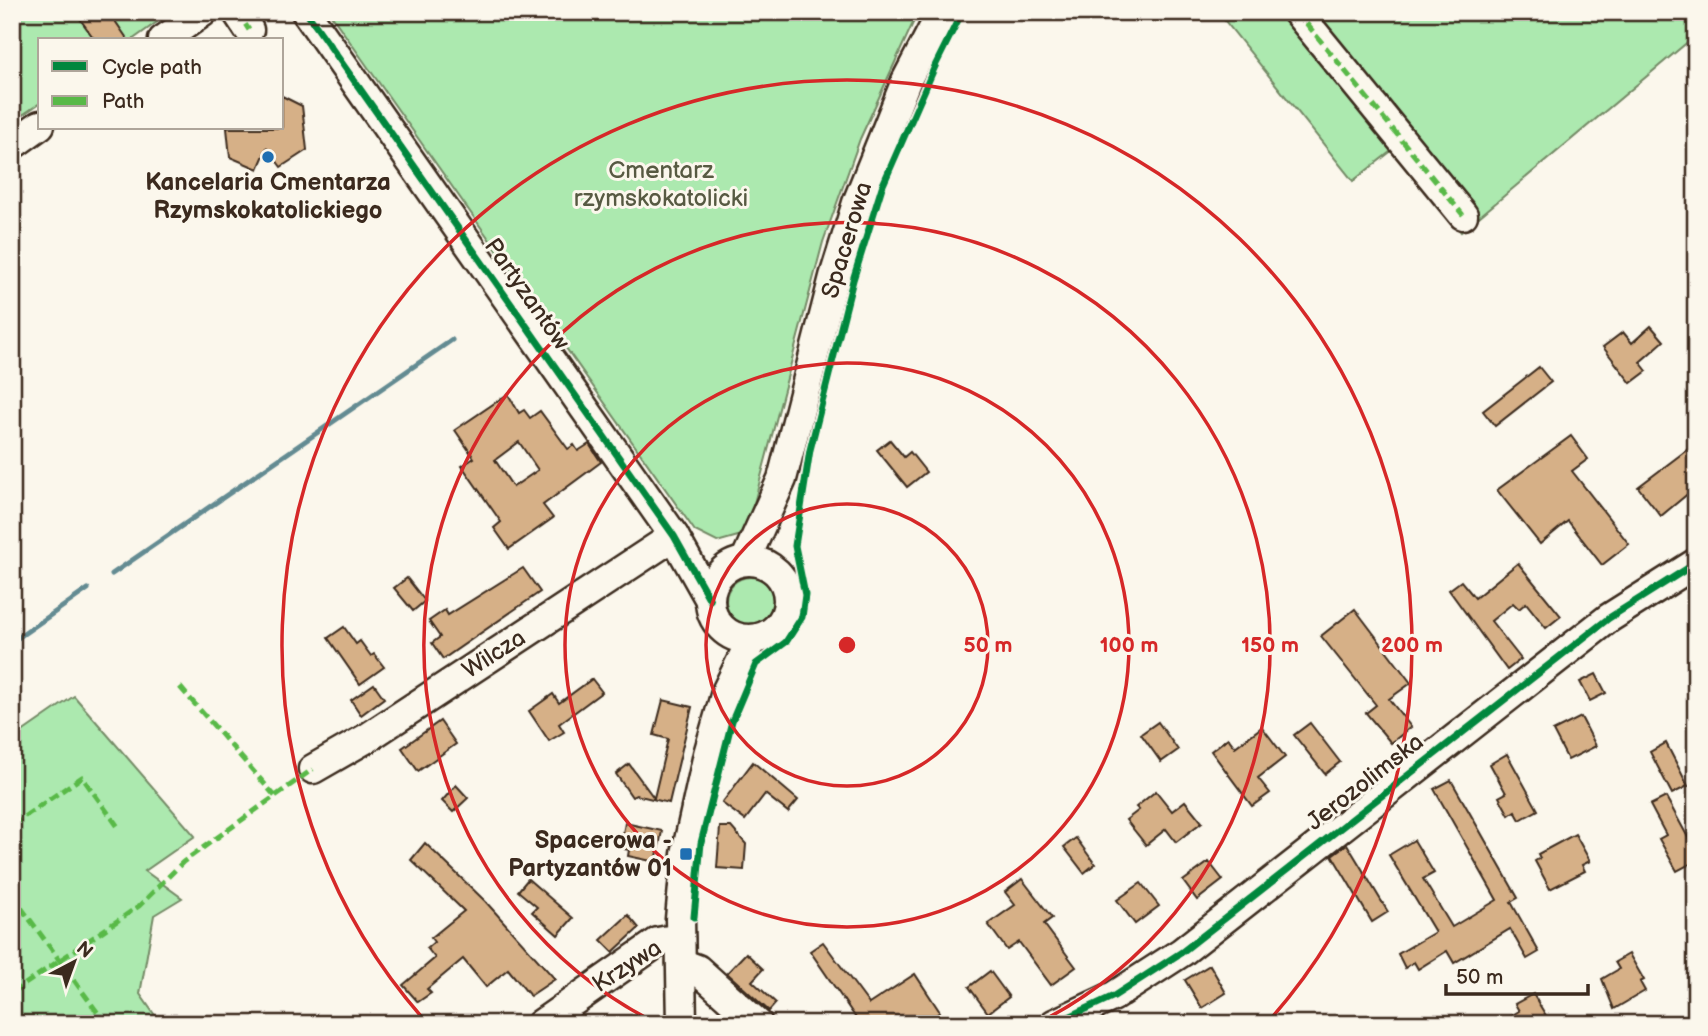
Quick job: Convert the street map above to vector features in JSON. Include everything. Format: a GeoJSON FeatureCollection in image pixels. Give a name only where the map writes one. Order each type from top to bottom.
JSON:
{"type":"FeatureCollection","features":[{"type":"Feature","properties":{"kind":"street"},"geometry":{"type":"LineString","coordinates":[[166,38],[203,12]]}},
{"type":"Feature","properties":{"kind":"street","name":"Partyzantów"},"geometry":{"type":"LineString","coordinates":[[306,12],[674,536],[710,600]]}},
{"type":"Feature","properties":{"kind":"street","name":"Spacerowa"},"geometry":{"type":"LineString","coordinates":[[746,566],[780,524],[782,478],[834,277],[857,203],[906,82],[942,12]]}},
{"type":"Feature","properties":{"kind":"street"},"geometry":{"type":"LineString","coordinates":[[1297,12],[1463,215]]}},
{"type":"Feature","properties":{"kind":"street"},"geometry":{"type":"LineString","coordinates":[[12,145],[38,126]]}},
{"type":"Feature","properties":{"kind":"street","name":"Partyzantów"},"geometry":{"type":"LineString","coordinates":[[674,536],[746,566]]}},
{"type":"Feature","properties":{"kind":"street","name":"Wilcza"},"geometry":{"type":"LineString","coordinates":[[313,769],[367,738],[674,536]]}},
{"type":"Feature","properties":{"kind":"street","name":"Jerozolimska"},"geometry":{"type":"LineString","coordinates":[[1054,1024],[1114,996],[1182,952],[1609,618],[1696,562]]}},
{"type":"Feature","properties":{"kind":"street"},"geometry":{"type":"LineString","coordinates":[[746,566],[785,586],[787,609],[774,629],[752,639],[733,635],[724,629],[712,611],[710,600],[714,584],[746,566]]}},
{"type":"Feature","properties":{"kind":"street"},"geometry":{"type":"LineString","coordinates":[[724,629],[726,692]]}},
{"type":"Feature","properties":{"kind":"street"},"geometry":{"type":"LineString","coordinates":[[682,1024],[680,950],[686,854],[708,754],[726,692],[752,639]]}},
{"type":"Feature","properties":{"kind":"street","name":"Krzywa"},"geometry":{"type":"LineString","coordinates":[[541,1024],[658,942],[680,950]]}},
{"type":"Feature","properties":{"kind":"street"},"geometry":{"type":"LineString","coordinates":[[680,950],[758,1024]]}},
{"type":"Feature","properties":{"kind":"green space"},"geometry":{"type":"Polygon","coordinates":[[[12,12],[171,12],[135,38],[38,38],[38,104],[12,122],[12,12]]]}},
{"type":"Feature","properties":{"kind":"green space","name":"Cmentarz rzymskokatolicki"},"geometry":{"type":"Polygon","coordinates":[[[329,12],[918,12],[860,139],[823,242],[748,526],[738,536],[717,542],[695,531],[329,12]]]}},
{"type":"Feature","properties":{"kind":"green space"},"geometry":{"type":"Polygon","coordinates":[[[1218,12],[1696,12],[1696,35],[1461,232],[1394,149],[1353,181],[1218,12]]]}},
{"type":"Feature","properties":{"kind":"green space"},"geometry":{"type":"Polygon","coordinates":[[[750,577],[767,584],[774,601],[767,618],[750,625],[733,618],[726,601],[733,584],[750,577]]]}},
{"type":"Feature","properties":{"kind":"green space"},"geometry":{"type":"Polygon","coordinates":[[[74,696],[195,836],[145,871],[182,898],[154,915],[140,994],[161,1024],[12,1024],[12,739],[74,696]]]}},
{"type":"Feature","properties":{"kind":"building"},"geometry":{"type":"Polygon","coordinates":[[[75,12],[109,12],[127,38],[94,38],[75,12]]]}},
{"type":"Feature","properties":{"kind":"building"},"geometry":{"type":"Polygon","coordinates":[[[284,97],[302,106],[307,150],[281,167],[267,148],[258,169],[230,157],[227,130],[284,130],[284,97]]]}},
{"type":"Feature","properties":{"kind":"building"},"geometry":{"type":"Polygon","coordinates":[[[1651,326],[1664,341],[1640,362],[1647,371],[1631,383],[1603,347],[1623,332],[1632,343],[1651,326]]]}},
{"type":"Feature","properties":{"kind":"building"},"geometry":{"type":"Polygon","coordinates":[[[1539,367],[1551,382],[1495,426],[1483,411],[1539,367]]]}},
{"type":"Feature","properties":{"kind":"building"},"geometry":{"type":"Polygon","coordinates":[[[508,394],[519,413],[524,410],[530,418],[540,411],[568,449],[574,445],[578,451],[589,444],[601,462],[543,505],[553,518],[509,549],[494,528],[501,522],[462,466],[474,458],[455,430],[508,394]],[[519,442],[495,460],[513,487],[538,470],[519,442]]]}},
{"type":"Feature","properties":{"kind":"building"},"geometry":{"type":"Polygon","coordinates":[[[1571,436],[1588,459],[1572,471],[1629,544],[1602,565],[1568,521],[1540,544],[1497,490],[1571,436]]]}},
{"type":"Feature","properties":{"kind":"building"},"geometry":{"type":"Polygon","coordinates":[[[890,440],[904,457],[910,452],[926,472],[907,487],[877,450],[890,440]]]}},
{"type":"Feature","properties":{"kind":"building"},"geometry":{"type":"Polygon","coordinates":[[[1696,443],[1696,487],[1661,516],[1638,487],[1696,443]]]}},
{"type":"Feature","properties":{"kind":"building"},"geometry":{"type":"Polygon","coordinates":[[[1518,563],[1561,616],[1546,628],[1526,603],[1519,609],[1513,603],[1491,621],[1521,659],[1507,670],[1449,590],[1461,581],[1475,598],[1518,563]]]}},
{"type":"Feature","properties":{"kind":"building"},"geometry":{"type":"Polygon","coordinates":[[[523,568],[540,592],[443,659],[432,643],[440,637],[429,621],[445,610],[448,615],[523,568]]]}},
{"type":"Feature","properties":{"kind":"building"},"geometry":{"type":"Polygon","coordinates":[[[407,578],[425,601],[413,611],[394,588],[407,578]]]}},
{"type":"Feature","properties":{"kind":"building"},"geometry":{"type":"Polygon","coordinates":[[[1355,609],[1411,683],[1389,699],[1411,727],[1391,743],[1366,713],[1376,705],[1321,636],[1355,609]]]}},
{"type":"Feature","properties":{"kind":"building"},"geometry":{"type":"Polygon","coordinates":[[[344,627],[356,644],[360,641],[384,667],[360,684],[328,638],[344,627]]]}},
{"type":"Feature","properties":{"kind":"building"},"geometry":{"type":"Polygon","coordinates":[[[1596,674],[1606,693],[1590,701],[1580,682],[1596,674]]]}},
{"type":"Feature","properties":{"kind":"building"},"geometry":{"type":"Polygon","coordinates":[[[592,679],[602,692],[559,724],[564,732],[549,741],[529,711],[553,694],[559,703],[592,679]]]}},
{"type":"Feature","properties":{"kind":"building"},"geometry":{"type":"Polygon","coordinates":[[[374,684],[384,698],[361,715],[351,700],[374,684]]]}},
{"type":"Feature","properties":{"kind":"building"},"geometry":{"type":"Polygon","coordinates":[[[663,700],[692,707],[669,803],[636,795],[632,797],[616,774],[629,764],[654,798],[668,739],[654,735],[663,700]]]}},
{"type":"Feature","properties":{"kind":"building"},"geometry":{"type":"Polygon","coordinates":[[[1581,717],[1596,746],[1568,760],[1553,731],[1581,717]]]}},
{"type":"Feature","properties":{"kind":"building"},"geometry":{"type":"Polygon","coordinates":[[[440,721],[456,744],[418,771],[402,748],[440,721]]]}},
{"type":"Feature","properties":{"kind":"building"},"geometry":{"type":"Polygon","coordinates":[[[1158,722],[1178,750],[1161,762],[1141,734],[1158,722]]]}},
{"type":"Feature","properties":{"kind":"building"},"geometry":{"type":"Polygon","coordinates":[[[1310,723],[1340,762],[1325,774],[1294,735],[1310,723]]]}},
{"type":"Feature","properties":{"kind":"building"},"geometry":{"type":"Polygon","coordinates":[[[1262,727],[1285,757],[1258,778],[1270,793],[1252,806],[1211,751],[1228,738],[1235,747],[1262,727]]]}},
{"type":"Feature","properties":{"kind":"building"},"geometry":{"type":"Polygon","coordinates":[[[1666,743],[1688,786],[1672,794],[1650,752],[1666,743]]]}},
{"type":"Feature","properties":{"kind":"building"},"geometry":{"type":"Polygon","coordinates":[[[1507,754],[1538,810],[1520,820],[1515,811],[1509,815],[1499,797],[1506,793],[1490,764],[1507,754]]]}},
{"type":"Feature","properties":{"kind":"building"},"geometry":{"type":"Polygon","coordinates":[[[753,762],[798,800],[788,812],[765,794],[745,820],[722,803],[753,762]]]}},
{"type":"Feature","properties":{"kind":"building"},"geometry":{"type":"Polygon","coordinates":[[[1451,780],[1518,898],[1511,902],[1539,952],[1527,959],[1510,929],[1454,963],[1447,951],[1418,969],[1414,962],[1405,968],[1398,954],[1435,932],[1389,855],[1414,840],[1434,873],[1423,879],[1452,927],[1497,900],[1434,789],[1451,780]]]}},
{"type":"Feature","properties":{"kind":"building"},"geometry":{"type":"Polygon","coordinates":[[[456,785],[468,798],[453,812],[442,801],[456,785]]]}},
{"type":"Feature","properties":{"kind":"building"},"geometry":{"type":"Polygon","coordinates":[[[1156,791],[1172,811],[1185,801],[1202,822],[1176,842],[1166,829],[1146,845],[1126,820],[1139,810],[1136,807],[1156,791]]]}},
{"type":"Feature","properties":{"kind":"building"},"geometry":{"type":"Polygon","coordinates":[[[1666,797],[1696,852],[1696,861],[1677,871],[1659,839],[1666,835],[1650,805],[1666,797]]]}},
{"type":"Feature","properties":{"kind":"building"},"geometry":{"type":"Polygon","coordinates":[[[625,823],[662,831],[656,862],[628,856],[629,850],[620,848],[625,823]]]}},
{"type":"Feature","properties":{"kind":"building"},"geometry":{"type":"Polygon","coordinates":[[[720,827],[731,827],[746,844],[744,870],[717,868],[720,827]]]}},
{"type":"Feature","properties":{"kind":"building"},"geometry":{"type":"Polygon","coordinates":[[[1575,834],[1590,861],[1582,865],[1585,871],[1550,889],[1535,861],[1540,858],[1538,854],[1575,834]]]}},
{"type":"Feature","properties":{"kind":"building"},"geometry":{"type":"Polygon","coordinates":[[[1076,838],[1095,864],[1084,873],[1064,847],[1076,838]]]}},
{"type":"Feature","properties":{"kind":"building"},"geometry":{"type":"Polygon","coordinates":[[[425,843],[485,901],[555,979],[530,996],[508,969],[486,987],[463,959],[427,989],[431,993],[418,1002],[403,985],[435,958],[427,948],[434,942],[431,938],[464,911],[411,860],[425,843]]]}},
{"type":"Feature","properties":{"kind":"building"},"geometry":{"type":"Polygon","coordinates":[[[1347,844],[1388,912],[1372,922],[1332,855],[1347,844]]]}},
{"type":"Feature","properties":{"kind":"building"},"geometry":{"type":"Polygon","coordinates":[[[1209,862],[1223,880],[1197,900],[1183,881],[1209,862]]]}},
{"type":"Feature","properties":{"kind":"building"},"geometry":{"type":"Polygon","coordinates":[[[528,879],[573,918],[558,935],[532,912],[537,907],[518,891],[528,879]]]}},
{"type":"Feature","properties":{"kind":"building"},"geometry":{"type":"Polygon","coordinates":[[[1022,879],[1052,918],[1044,924],[1076,967],[1051,985],[1019,942],[1007,950],[988,924],[1015,905],[1005,892],[1022,879]]]}},
{"type":"Feature","properties":{"kind":"building"},"geometry":{"type":"Polygon","coordinates":[[[1141,883],[1159,906],[1135,924],[1117,900],[1141,883]]]}},
{"type":"Feature","properties":{"kind":"building"},"geometry":{"type":"Polygon","coordinates":[[[628,915],[639,928],[613,952],[601,940],[628,915]]]}},
{"type":"Feature","properties":{"kind":"building"},"geometry":{"type":"Polygon","coordinates":[[[823,942],[869,1004],[915,974],[940,1012],[930,1019],[934,1024],[860,1024],[810,951],[823,942]]]}},
{"type":"Feature","properties":{"kind":"building"},"geometry":{"type":"Polygon","coordinates":[[[746,953],[763,969],[752,981],[776,1003],[769,1011],[727,973],[746,953]]]}},
{"type":"Feature","properties":{"kind":"building"},"geometry":{"type":"Polygon","coordinates":[[[1629,954],[1644,980],[1640,982],[1645,991],[1614,1009],[1602,979],[1619,969],[1615,962],[1629,954]]]}},
{"type":"Feature","properties":{"kind":"building"},"geometry":{"type":"Polygon","coordinates":[[[1210,965],[1226,993],[1202,1008],[1185,980],[1210,965]]]}},
{"type":"Feature","properties":{"kind":"building"},"geometry":{"type":"Polygon","coordinates":[[[990,971],[1009,997],[988,1013],[969,987],[990,971]]]}},
{"type":"Feature","properties":{"kind":"building"},"geometry":{"type":"Polygon","coordinates":[[[1533,994],[1551,1024],[1498,1024],[1519,1011],[1515,1004],[1533,994]]]}},
{"type":"Feature","properties":{"kind":"waterway"},"geometry":{"type":"LineString","coordinates":[[112,574],[452,340]]}},
{"type":"Feature","properties":{"kind":"waterway"},"geometry":{"type":"LineString","coordinates":[[12,642],[88,589]]}},
{"type":"Feature","properties":{"kind":"marked path"},"geometry":{"type":"LineString","coordinates":[[237,12],[249,30]]}},
{"type":"Feature","properties":{"kind":"marked path"},"geometry":{"type":"LineString","coordinates":[[1297,12],[1463,215]]}},
{"type":"Feature","properties":{"kind":"marked path"},"geometry":{"type":"LineString","coordinates":[[180,687],[275,796]]}},
{"type":"Feature","properties":{"kind":"marked path"},"geometry":{"type":"LineString","coordinates":[[12,993],[139,906],[183,862],[313,769]]}},
{"type":"Feature","properties":{"kind":"marked path"},"geometry":{"type":"LineString","coordinates":[[12,825],[82,777],[119,828]]}},
{"type":"Feature","properties":{"kind":"marked path"},"geometry":{"type":"LineString","coordinates":[[12,895],[106,1024]]}},
{"type":"Feature","properties":{"kind":"cycle path"},"geometry":{"type":"LineString","coordinates":[[306,12],[674,536],[710,600]]}},
{"type":"Feature","properties":{"kind":"cycle path"},"geometry":{"type":"LineString","coordinates":[[694,917],[701,843],[732,721],[756,664],[786,642],[802,617],[805,595],[795,546],[810,450],[853,280],[882,187],[962,12]]}},
{"type":"Feature","properties":{"kind":"cycle path"},"geometry":{"type":"LineString","coordinates":[[1054,1024],[1114,996],[1182,952],[1609,618],[1696,563]]}},
{"type":"Feature","properties":{"kind":"place","name":"Kancelaria Cmentarza Rzymskokatolickiego"},"geometry":{"type":"Point","coordinates":[268,157]}},
{"type":"Feature","properties":{"kind":"place","name":"Spacerowa - Partyzantów 01"},"geometry":{"type":"Point","coordinates":[686,854]}}]}
